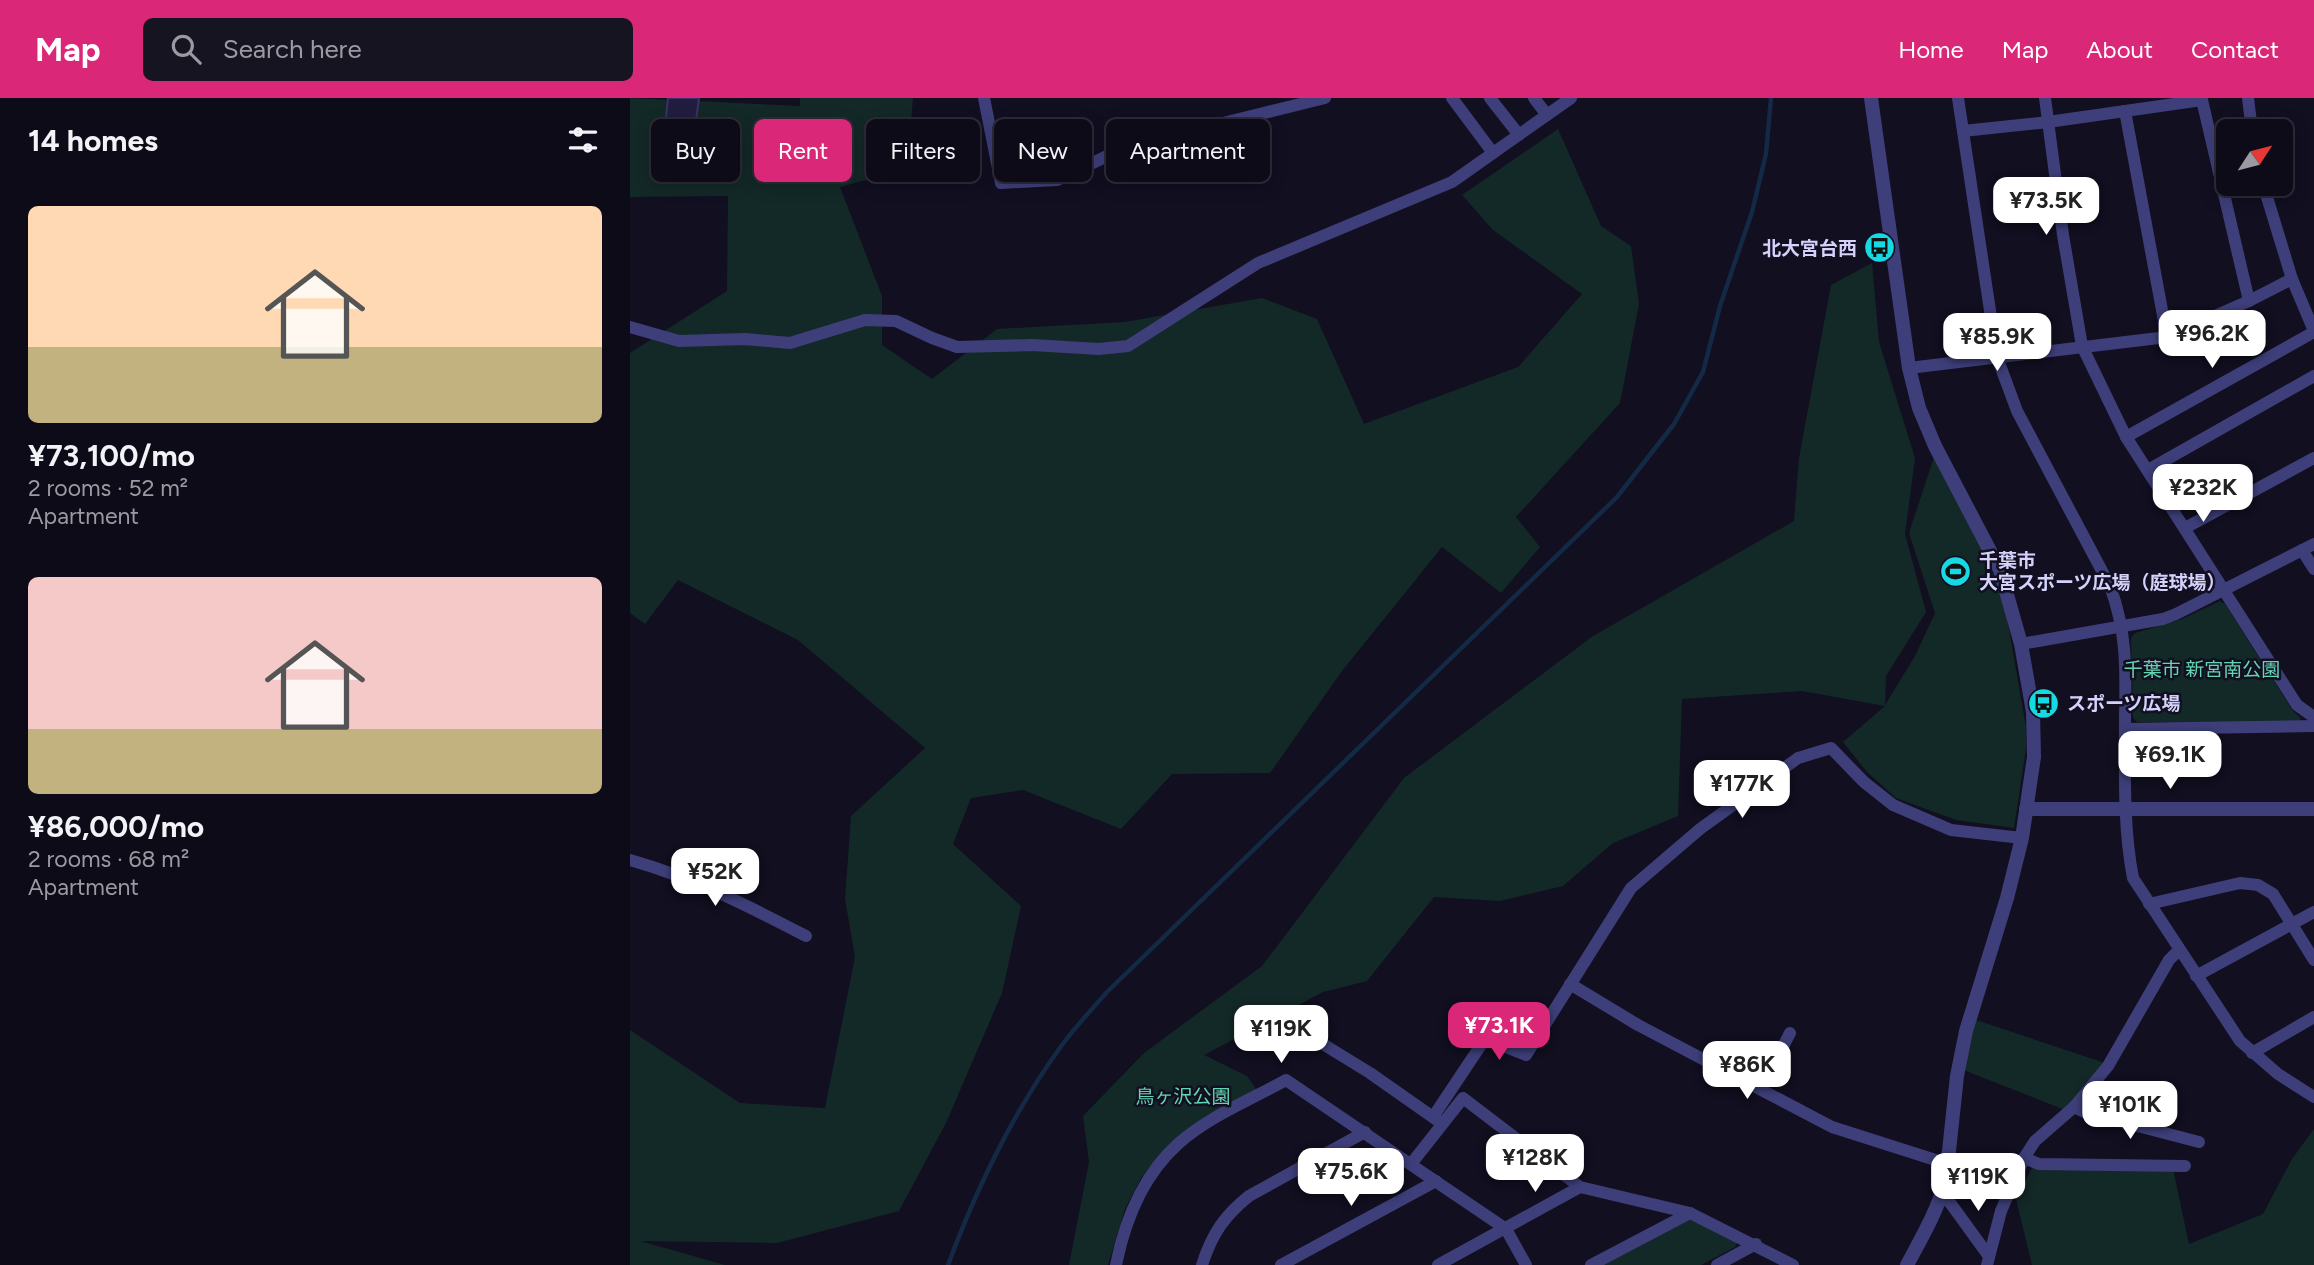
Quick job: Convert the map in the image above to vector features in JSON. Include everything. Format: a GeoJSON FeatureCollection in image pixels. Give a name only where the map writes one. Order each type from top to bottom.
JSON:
{"type":"FeatureCollection","features":[{"type":"Feature","properties":{"kind":"street"},"geometry":{"type":"LineString","coordinates":[[985,98],[1000,183],[1057,180],[1126,147],[1321,99]]}},
{"type":"Feature","properties":{"kind":"street"},"geometry":{"type":"LineString","coordinates":[[1452,98],[1493,153]]}},
{"type":"Feature","properties":{"kind":"street"},"geometry":{"type":"LineString","coordinates":[[1490,98],[1519,135]]}},
{"type":"Feature","properties":{"kind":"street"},"geometry":{"type":"LineString","coordinates":[[1534,98],[1547,115]]}},
{"type":"Feature","properties":{"kind":"street"},"geometry":{"type":"LineString","coordinates":[[630,327],[679,341],[745,339],[790,343],[865,320],[896,321],[957,347],[1032,345],[1099,349],[1128,346],[1258,263],[1452,182],[1571,98]]}},
{"type":"Feature","properties":{"kind":"street"},"geometry":{"type":"LineString","coordinates":[[1871,98],[1909,369],[1919,408],[1934,446],[2000,570],[2021,644],[2033,712],[2034,757],[2022,838],[2007,898],[1966,1031],[1956,1076],[1948,1164],[1942,1195],[1907,1265]]}},
{"type":"Feature","properties":{"kind":"street"},"geometry":{"type":"LineString","coordinates":[[1958,98],[1997,357],[2017,411],[2110,586],[2123,626],[2126,651],[2125,809],[2133,878],[2240,1041],[2278,1074],[2314,1097]]}},
{"type":"Feature","properties":{"kind":"street"},"geometry":{"type":"LineString","coordinates":[[2045,98],[2063,235],[2082,346],[2126,437],[2297,705],[2314,717]]}},
{"type":"Feature","properties":{"kind":"street"},"geometry":{"type":"LineString","coordinates":[[2248,98],[2251,119]]}},
{"type":"Feature","properties":{"kind":"street"},"geometry":{"type":"LineString","coordinates":[[1963,131],[2202,100],[2249,301]]}},
{"type":"Feature","properties":{"kind":"street"},"geometry":{"type":"LineString","coordinates":[[2125,111],[2167,337]]}},
{"type":"Feature","properties":{"kind":"street"},"geometry":{"type":"LineString","coordinates":[[2126,437],[2314,332],[2292,279],[2267,196]]}},
{"type":"Feature","properties":{"kind":"street"},"geometry":{"type":"LineString","coordinates":[[1909,369],[2167,337],[2292,279]]}},
{"type":"Feature","properties":{"kind":"street"},"geometry":{"type":"LineString","coordinates":[[2148,470],[2314,376]]}},
{"type":"Feature","properties":{"kind":"street"},"geometry":{"type":"LineString","coordinates":[[2185,528],[2314,458]]}},
{"type":"Feature","properties":{"kind":"street"},"geometry":{"type":"LineString","coordinates":[[2021,644],[2176,614],[2308,547],[2314,569]]}},
{"type":"Feature","properties":{"kind":"street"},"geometry":{"type":"LineString","coordinates":[[2125,729],[2314,726]]}},
{"type":"Feature","properties":{"kind":"street"},"geometry":{"type":"LineString","coordinates":[[1411,1164],[1485,1039],[1525,1055],[1631,888],[1700,830],[1798,758],[1831,748],[1864,782],[1893,805],[1951,830],[2022,838]]}},
{"type":"Feature","properties":{"kind":"street"},"geometry":{"type":"LineString","coordinates":[[2026,809],[2314,809]]}},
{"type":"Feature","properties":{"kind":"street"},"geometry":{"type":"LineString","coordinates":[[630,860],[671,872],[726,894],[806,936]]}},
{"type":"Feature","properties":{"kind":"street"},"geometry":{"type":"LineString","coordinates":[[2149,904],[2241,883],[2258,885],[2273,894],[2314,960]]}},
{"type":"Feature","properties":{"kind":"street"},"geometry":{"type":"LineString","coordinates":[[2196,976],[2314,912]]}},
{"type":"Feature","properties":{"kind":"street"},"geometry":{"type":"LineString","coordinates":[[1987,1260],[2001,1211],[2024,1158],[2035,1141],[2074,1107],[2108,1066],[2169,960],[2179,950]]}},
{"type":"Feature","properties":{"kind":"street"},"geometry":{"type":"LineString","coordinates":[[1570,984],[1638,1025],[1832,1127],[1948,1164]]}},
{"type":"Feature","properties":{"kind":"street"},"geometry":{"type":"LineString","coordinates":[[2252,1053],[2314,1017]]}},
{"type":"Feature","properties":{"kind":"street"},"geometry":{"type":"LineString","coordinates":[[1300,1030],[1370,1073],[1437,1120]]}},
{"type":"Feature","properties":{"kind":"street"},"geometry":{"type":"LineString","coordinates":[[1761,1089],[1790,1033]]}},
{"type":"Feature","properties":{"kind":"street"},"geometry":{"type":"LineString","coordinates":[[1116,1265],[1126,1225],[1135,1203],[1162,1161],[1202,1126],[1286,1080],[1506,1229],[1526,1265]]}},
{"type":"Feature","properties":{"kind":"street"},"geometry":{"type":"LineString","coordinates":[[1437,1120],[1463,1098],[1580,1187],[1690,1213],[1793,1265]]}},
{"type":"Feature","properties":{"kind":"street"},"geometry":{"type":"LineString","coordinates":[[2074,1107],[2084,1112],[2199,1142]]}},
{"type":"Feature","properties":{"kind":"street"},"geometry":{"type":"LineString","coordinates":[[1202,1265],[1221,1223],[1242,1202],[1365,1132]]}},
{"type":"Feature","properties":{"kind":"street"},"geometry":{"type":"LineString","coordinates":[[2024,1158],[2039,1164],[2185,1166]]}},
{"type":"Feature","properties":{"kind":"street"},"geometry":{"type":"LineString","coordinates":[[1284,1264],[1436,1181]]}},
{"type":"Feature","properties":{"kind":"street"},"geometry":{"type":"LineString","coordinates":[[1438,1265],[1580,1187]]}},
{"type":"Feature","properties":{"kind":"street"},"geometry":{"type":"LineString","coordinates":[[1942,1195],[1951,1204],[1987,1260]]}},
{"type":"Feature","properties":{"kind":"street"},"geometry":{"type":"LineString","coordinates":[[1591,1265],[1690,1213]]}},
{"type":"Feature","properties":{"kind":"street"},"geometry":{"type":"LineString","coordinates":[[1717,1265],[1756,1244]]}},
{"type":"Feature","properties":{"kind":"green space"},"geometry":{"type":"Polygon","coordinates":[[[630,98],[800,106],[800,98],[913,98],[911,119],[866,119],[866,180],[840,187],[882,296],[882,345],[932,379],[997,329],[1125,322],[1262,298],[1317,319],[1364,424],[1518,367],[1582,294],[1493,230],[1462,195],[1558,129],[1601,226],[1631,246],[1639,304],[1620,403],[1516,517],[1540,547],[1501,593],[1442,547],[1342,671],[1270,773],[1172,774],[1121,829],[1023,790],[971,798],[953,844],[1021,906],[1002,993],[946,1123],[899,1211],[777,1243],[640,1241],[725,1265],[630,1265],[630,1030],[740,1103],[825,1108],[855,957],[845,899],[851,816],[925,748],[798,640],[678,580],[645,624],[630,613],[630,353],[727,291],[728,196],[630,197],[630,98]]]}},
{"type":"Feature","properties":{"kind":"green space","name":"鳥ヶ沢公園"},"geometry":{"type":"Polygon","coordinates":[[[1872,263],[1879,342],[1915,458],[1905,534],[1926,612],[1886,676],[1885,705],[1915,656],[1935,613],[1909,533],[1934,457],[1978,536],[2005,606],[2026,727],[2026,749],[2014,828],[1956,820],[1896,798],[1867,772],[1843,742],[1885,706],[1802,691],[1682,699],[1678,816],[1613,843],[1563,886],[1500,901],[1434,897],[1367,981],[1323,992],[1204,1055],[1247,1076],[1256,1089],[1164,1150],[1141,1178],[1125,1209],[1108,1265],[1069,1265],[1089,1162],[1083,1116],[1144,1053],[1262,966],[1404,778],[1593,636],[1794,521],[1799,458],[1831,285],[1872,263]]]}},
{"type":"Feature","properties":{"kind":"green space","name":"千葉市 新宮南公園"},"geometry":{"type":"Polygon","coordinates":[[[2220,601],[2225,604],[2293,711],[2301,718],[2298,723],[2137,722],[2133,718],[2131,638],[2135,633],[2182,619],[2220,601]]]}},
{"type":"Feature","properties":{"kind":"green space"},"geometry":{"type":"Polygon","coordinates":[[[1973,1019],[2105,1063],[2065,1110],[1961,1069],[1973,1019]]]}},
{"type":"Feature","properties":{"kind":"green space"},"geometry":{"type":"Polygon","coordinates":[[[2314,1129],[2314,1265],[2032,1265],[2016,1199],[2035,1162],[2173,1169],[2189,1244],[2263,1214],[2292,1159],[2314,1129]]]}},
{"type":"Feature","properties":{"kind":"green space"},"geometry":{"type":"Polygon","coordinates":[[[1696,1218],[1738,1239],[1735,1247],[1701,1265],[1602,1265],[1687,1220],[1696,1218]]]}},
{"type":"Feature","properties":{"kind":"building"},"geometry":{"type":"Polygon","coordinates":[[[668,98],[699,98],[696,119],[666,118],[668,98]]]}},
{"type":"Feature","properties":{"kind":"waterway"},"geometry":{"type":"LineString","coordinates":[[948,1265],[971,1207],[1012,1123],[1044,1070],[1084,1018],[1107,992],[1617,497],[1674,424],[1703,372],[1720,306],[1752,212],[1766,154],[1771,98]]}},
{"type":"Feature","properties":{"kind":"place","name":"北大宮台西"},"geometry":{"type":"Point","coordinates":[1880,248]}},
{"type":"Feature","properties":{"kind":"place","name":"千葉市 大宮スポーツ広場（庭球場）"},"geometry":{"type":"Point","coordinates":[1956,571]}},
{"type":"Feature","properties":{"kind":"place","name":"スポーツ広場"},"geometry":{"type":"Point","coordinates":[2044,703]}}]}
